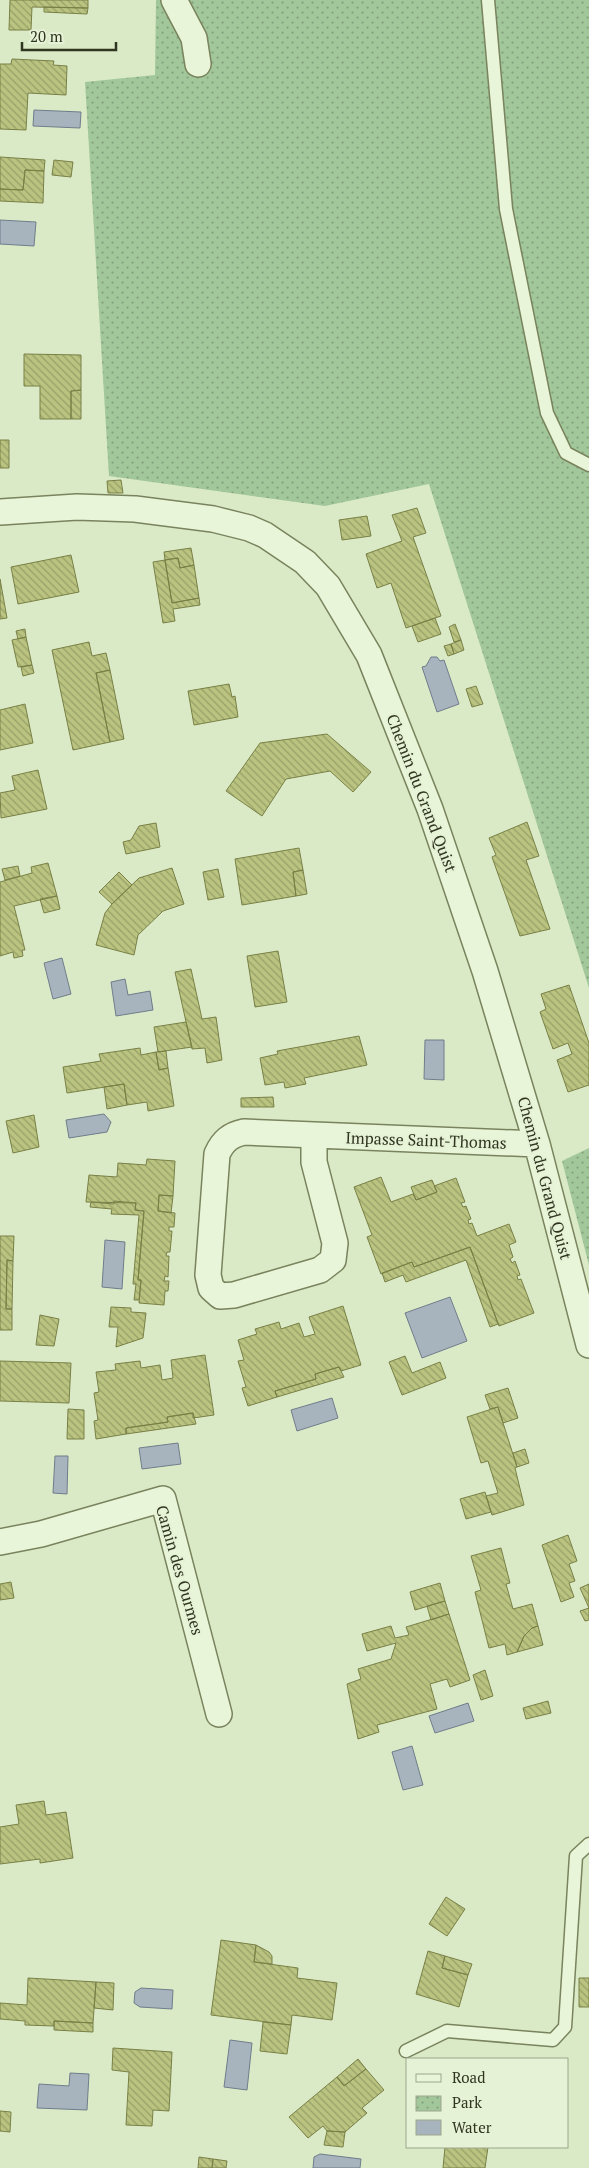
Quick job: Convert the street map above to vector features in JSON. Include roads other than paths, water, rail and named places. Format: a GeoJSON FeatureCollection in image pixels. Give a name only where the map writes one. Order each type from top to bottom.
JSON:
{"type":"FeatureCollection","features":[{"type":"Feature","properties":{"kind":"street"},"geometry":{"type":"LineString","coordinates":[[174,0],[194,38],[198,64]]}},
{"type":"Feature","properties":{"kind":"street","name":"Chemin du Grand Quist"},"geometry":{"type":"LineString","coordinates":[[0,512],[77,507],[135,509],[212,519],[249,528],[265,535],[305,562],[328,586],[369,655],[430,809],[485,971],[538,1144],[589,1345]]}},
{"type":"Feature","properties":{"kind":"street","name":"Impasse Saint-Thomas"},"geometry":{"type":"LineString","coordinates":[[314,1135],[314,1162],[335,1243],[333,1260],[320,1270],[234,1296],[220,1296],[211,1288],[208,1275],[217,1154],[227,1138],[244,1132],[538,1144]]}},
{"type":"Feature","properties":{"kind":"street","name":"Camin des Ourmes"},"geometry":{"type":"LineString","coordinates":[[0,1542],[41,1534],[163,1499],[219,1714]]}},
{"type":"Feature","properties":{"kind":"lane"},"geometry":{"type":"LineString","coordinates":[[488,0],[506,209],[547,413],[566,452],[589,465]]}},
{"type":"Feature","properties":{"kind":"lane"},"geometry":{"type":"LineString","coordinates":[[406,2051],[447,2030],[553,2040],[565,2027],[576,1856],[589,1844]]}},
{"type":"Feature","properties":{"kind":"water"},"geometry":{"type":"Polygon","coordinates":[[[34,110],[81,112],[80,128],[33,126],[34,110]]]}},
{"type":"Feature","properties":{"kind":"water"},"geometry":{"type":"Polygon","coordinates":[[[0,220],[36,222],[34,246],[0,244],[0,220]]]}},
{"type":"Feature","properties":{"kind":"water"},"geometry":{"type":"Polygon","coordinates":[[[431,657],[437,657],[440,661],[444,660],[459,704],[437,712],[422,667],[426,666],[431,657]]]}},
{"type":"Feature","properties":{"kind":"water"},"geometry":{"type":"Polygon","coordinates":[[[62,958],[71,994],[53,999],[44,963],[62,958]]]}},
{"type":"Feature","properties":{"kind":"water"},"geometry":{"type":"Polygon","coordinates":[[[125,979],[128,995],[150,991],[153,1010],[116,1016],[111,982],[125,979]]]}},
{"type":"Feature","properties":{"kind":"water"},"geometry":{"type":"Polygon","coordinates":[[[425,1040],[444,1040],[444,1080],[424,1079],[425,1040]]]}},
{"type":"Feature","properties":{"kind":"water"},"geometry":{"type":"Polygon","coordinates":[[[104,1114],[111,1122],[107,1132],[69,1138],[66,1120],[104,1114]]]}},
{"type":"Feature","properties":{"kind":"water"},"geometry":{"type":"Polygon","coordinates":[[[105,1240],[125,1242],[122,1289],[102,1287],[105,1240]]]}},
{"type":"Feature","properties":{"kind":"water"},"geometry":{"type":"Polygon","coordinates":[[[450,1297],[467,1341],[422,1358],[405,1313],[450,1297]]]}},
{"type":"Feature","properties":{"kind":"water"},"geometry":{"type":"Polygon","coordinates":[[[332,1398],[338,1418],[297,1431],[291,1410],[332,1398]]]}},
{"type":"Feature","properties":{"kind":"water"},"geometry":{"type":"Polygon","coordinates":[[[178,1443],[181,1464],[142,1469],[139,1448],[178,1443]]]}},
{"type":"Feature","properties":{"kind":"water"},"geometry":{"type":"Polygon","coordinates":[[[55,1456],[68,1456],[67,1494],[53,1493],[55,1456]]]}},
{"type":"Feature","properties":{"kind":"water"},"geometry":{"type":"Polygon","coordinates":[[[468,1703],[474,1721],[435,1733],[429,1716],[468,1703]]]}},
{"type":"Feature","properties":{"kind":"water"},"geometry":{"type":"Polygon","coordinates":[[[412,1746],[423,1785],[403,1790],[392,1752],[412,1746]]]}},
{"type":"Feature","properties":{"kind":"water"},"geometry":{"type":"Polygon","coordinates":[[[141,1988],[173,1990],[172,2009],[140,2007],[134,2003],[135,1992],[141,1988]]]}},
{"type":"Feature","properties":{"kind":"water"},"geometry":{"type":"Polygon","coordinates":[[[230,2040],[252,2043],[247,2090],[224,2087],[230,2040]]]}},
{"type":"Feature","properties":{"kind":"water"},"geometry":{"type":"Polygon","coordinates":[[[70,2073],[89,2074],[87,2110],[37,2108],[39,2084],[69,2086],[70,2073]]]}},
{"type":"Feature","properties":{"kind":"water"},"geometry":{"type":"Polygon","coordinates":[[[320,2154],[361,2159],[360,2168],[313,2168],[314,2157],[320,2154]]]}}]}
